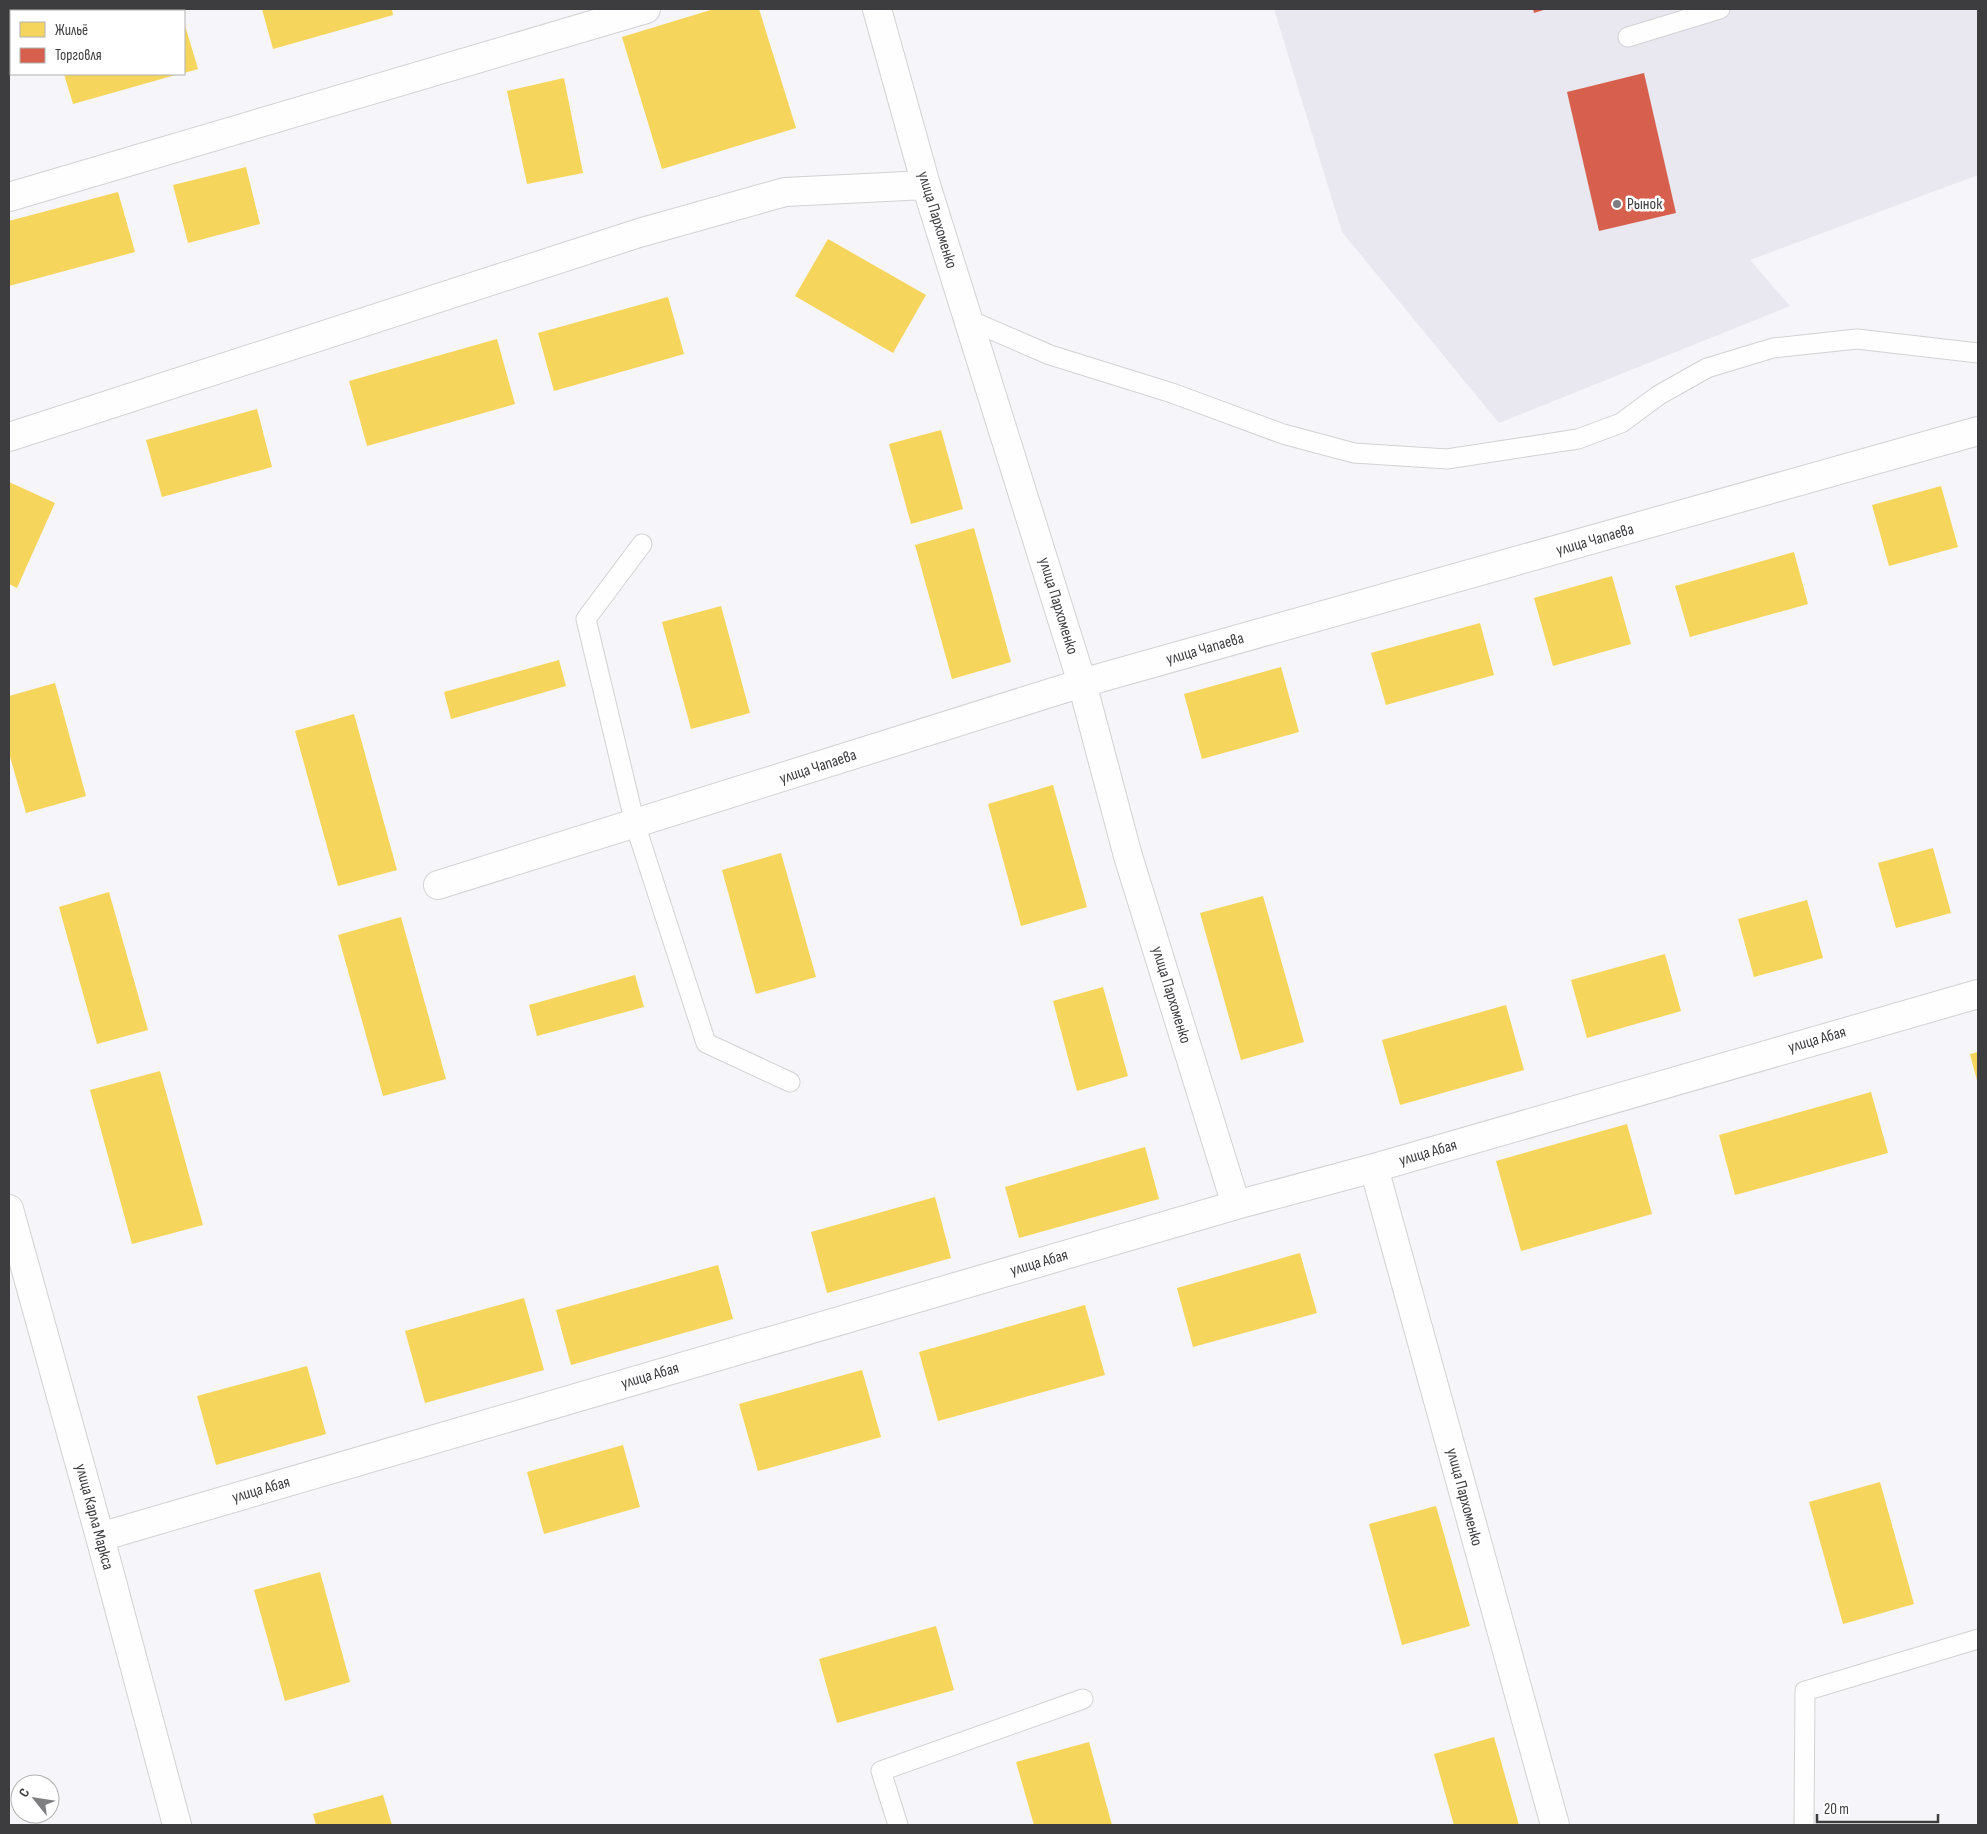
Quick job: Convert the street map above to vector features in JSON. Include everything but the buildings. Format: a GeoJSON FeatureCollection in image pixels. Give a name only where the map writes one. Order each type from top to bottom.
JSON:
{"type":"FeatureCollection","features":[{"type":"Feature","properties":{"kind":"street"},"geometry":{"type":"LineString","coordinates":[[9,197],[646,9]]}},
{"type":"Feature","properties":{"kind":"street","name":"улица Пархоменко"},"geometry":{"type":"LineString","coordinates":[[877,9],[926,185],[1082,683],[1128,856],[1236,1205]]}},
{"type":"Feature","properties":{"kind":"street"},"geometry":{"type":"LineString","coordinates":[[9,437],[630,236],[785,192],[926,185]]}},
{"type":"Feature","properties":{"kind":"street","name":"улица Чапаева"},"geometry":{"type":"LineString","coordinates":[[438,885],[1082,683],[1978,431]]}},
{"type":"Feature","properties":{"kind":"street","name":"улица Абая"},"geometry":{"type":"LineString","coordinates":[[100,1537],[1236,1205],[1374,1168],[1978,994]]}},
{"type":"Feature","properties":{"kind":"street","name":"улица Пархоменко"},"geometry":{"type":"LineString","coordinates":[[1374,1168],[1555,1825]]}},
{"type":"Feature","properties":{"kind":"street","name":"улица Карла Маркса"},"geometry":{"type":"LineString","coordinates":[[9,1209],[177,1825]]}},
{"type":"Feature","properties":{"kind":"lane"},"geometry":{"type":"LineString","coordinates":[[1628,37],[1720,9]]}},
{"type":"Feature","properties":{"kind":"lane"},"geometry":{"type":"LineString","coordinates":[[969,320],[1050,355],[1172,393],[1283,434],[1354,453],[1448,459],[1578,439],[1621,423],[1659,395],[1708,368],[1773,348],[1857,339],[1978,353]]}},
{"type":"Feature","properties":{"kind":"lane"},"geometry":{"type":"LineString","coordinates":[[642,544],[586,620],[635,824],[706,1043],[790,1082]]}},
{"type":"Feature","properties":{"kind":"lane"},"geometry":{"type":"LineString","coordinates":[[1804,1825],[1805,1691],[1978,1638]]}},
{"type":"Feature","properties":{"kind":"lane"},"geometry":{"type":"LineString","coordinates":[[898,1825],[881,1771],[1084,1699]]}},
{"type":"Feature","properties":{"kind":"shaded area","name":"Рынок"},"geometry":{"type":"Polygon","coordinates":[[[1274,9],[1978,9],[1978,175],[1750,260],[1790,306],[1499,423],[1342,232],[1274,9]]]}},
{"type":"Feature","properties":{"kind":"place","name":"Рынок"},"geometry":{"type":"Point","coordinates":[1617,204]}}]}
